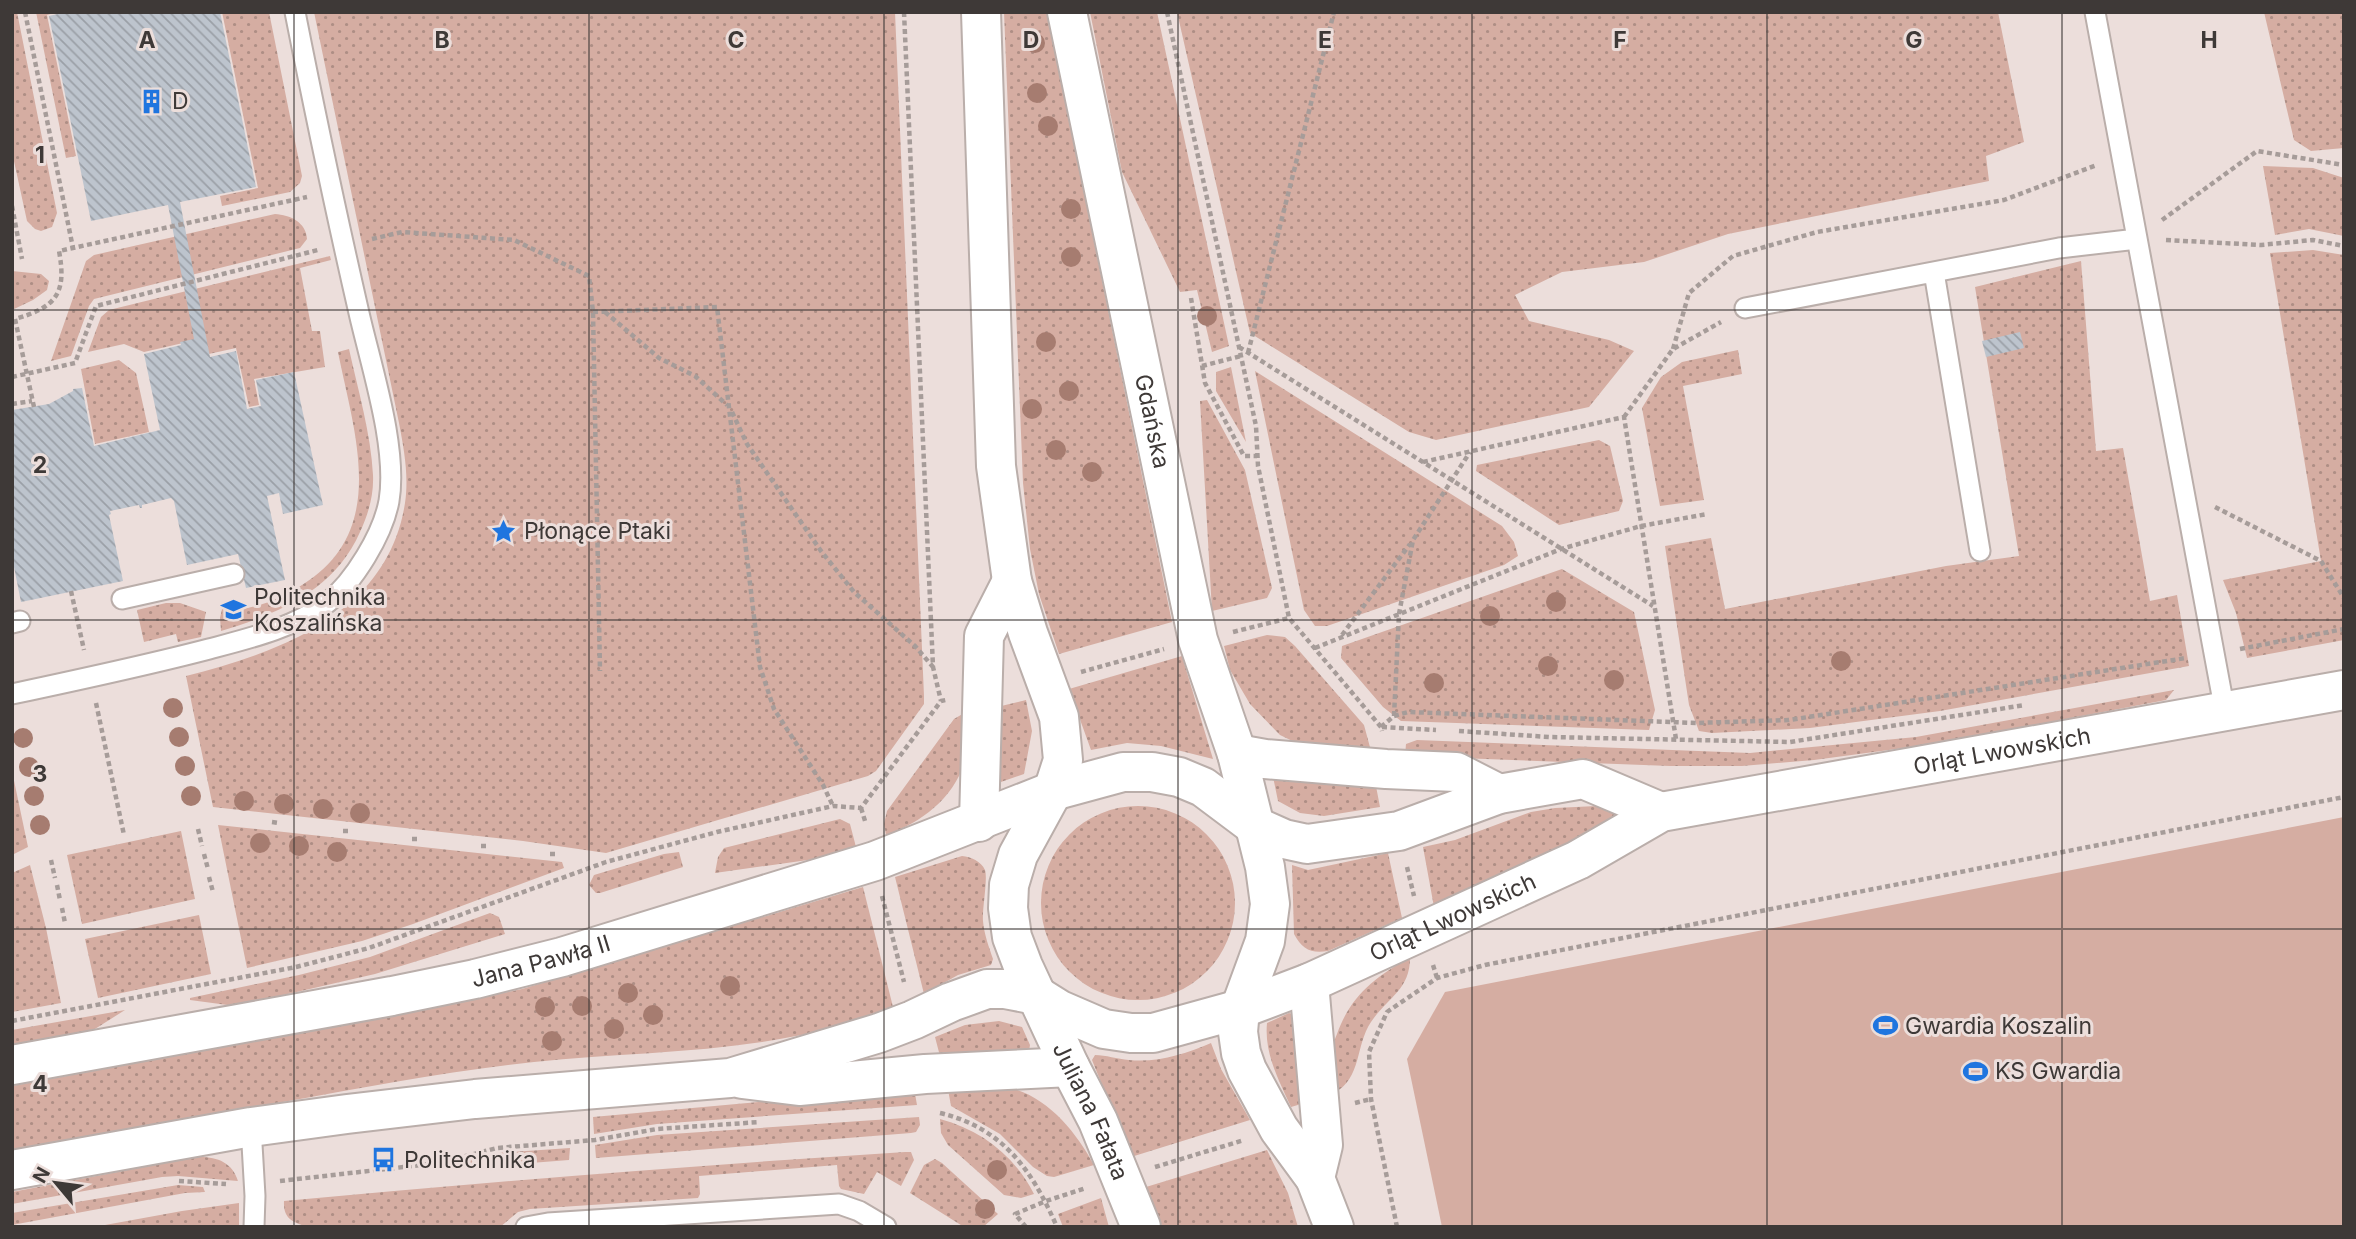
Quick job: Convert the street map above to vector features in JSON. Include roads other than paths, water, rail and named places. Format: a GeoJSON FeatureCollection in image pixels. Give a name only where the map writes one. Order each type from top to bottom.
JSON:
{"type":"FeatureCollection","features":[{"type":"Feature","properties":{"kind":"main road"},"geometry":{"type":"LineString","coordinates":[[981,12],[996,466],[1012,581],[1028,634],[1059,717],[1063,760],[1053,791]]}},
{"type":"Feature","properties":{"kind":"main road","name":"Gdańska"},"geometry":{"type":"LineString","coordinates":[[1067,12],[1198,640],[1237,754],[1265,867],[1270,904],[1265,941],[1240,1009]]}},
{"type":"Feature","properties":{"kind":"main road"},"geometry":{"type":"LineString","coordinates":[[979,822],[985,636],[1012,581]]}},
{"type":"Feature","properties":{"kind":"main road","name":"Orląt Lwowskich"},"geometry":{"type":"LineString","coordinates":[[1036,995],[1083,1021],[1104,1028],[1131,1033],[1153,1033],[1180,1027],[1240,1009],[1309,983],[1577,860],[1661,812],[2344,690]]}},
{"type":"Feature","properties":{"kind":"main road"},"geometry":{"type":"LineString","coordinates":[[1237,754],[1265,759],[1386,769],[1456,772],[1499,794]]}},
{"type":"Feature","properties":{"kind":"main road","name":"Jana Pawła II"},"geometry":{"type":"LineString","coordinates":[[12,1065],[393,996],[562,957],[875,861],[1053,791],[1123,772],[1179,777],[1202,787],[1255,826]]}},
{"type":"Feature","properties":{"kind":"main road"},"geometry":{"type":"LineString","coordinates":[[1255,826],[1284,839],[1307,844],[1399,831],[1499,794],[1583,779],[1661,812]]}},
{"type":"Feature","properties":{"kind":"main road","name":"Juliana Fałata"},"geometry":{"type":"LineString","coordinates":[[1053,791],[1018,855],[1009,884],[1007,908],[1012,936],[1036,995],[1098,1121],[1141,1227]]}},
{"type":"Feature","properties":{"kind":"main road"},"geometry":{"type":"LineString","coordinates":[[1309,983],[1323,1145],[1315,1178]]}},
{"type":"Feature","properties":{"kind":"main road"},"geometry":{"type":"LineString","coordinates":[[12,1170],[251,1127],[475,1099],[730,1077],[879,1033],[987,989],[1005,989],[1036,995]]}},
{"type":"Feature","properties":{"kind":"main road"},"geometry":{"type":"LineString","coordinates":[[1240,1009],[1238,1032],[1247,1070],[1279,1129],[1315,1178],[1334,1227]]}},
{"type":"Feature","properties":{"kind":"main road"},"geometry":{"type":"LineString","coordinates":[[730,1077],[799,1086],[925,1074],[1070,1067]]}},
{"type":"Feature","properties":{"kind":"lane"},"geometry":{"type":"LineString","coordinates":[[12,694],[145,666],[261,635],[293,622],[327,603],[353,576],[377,537],[389,500],[390,449],[324,157],[295,12]]}},
{"type":"Feature","properties":{"kind":"lane"},"geometry":{"type":"LineString","coordinates":[[2095,12],[2225,712]]}},
{"type":"Feature","properties":{"kind":"lane"},"geometry":{"type":"LineString","coordinates":[[1745,308],[2059,248],[2137,239]]}},
{"type":"Feature","properties":{"kind":"lane"},"geometry":{"type":"LineString","coordinates":[[1934,272],[1980,551]]}},
{"type":"Feature","properties":{"kind":"lane"},"geometry":{"type":"LineString","coordinates":[[122,599],[234,574]]}},
{"type":"Feature","properties":{"kind":"lane"},"geometry":{"type":"LineString","coordinates":[[251,1127],[254,1227]]}},
{"type":"Feature","properties":{"kind":"lane"},"geometry":{"type":"LineString","coordinates":[[526,1227],[548,1223],[706,1220],[839,1204],[859,1210],[886,1227]]}},
{"type":"Feature","properties":{"kind":"place","name":"D"},"geometry":{"type":"Point","coordinates":[152,101]}},
{"type":"Feature","properties":{"kind":"place","name":"Płonące Ptaki"},"geometry":{"type":"Point","coordinates":[504,531]}},
{"type":"Feature","properties":{"kind":"place","name":"Politechnika Koszalińska"},"geometry":{"type":"Point","coordinates":[234,610]}},
{"type":"Feature","properties":{"kind":"place","name":"Gwardia Koszalin"},"geometry":{"type":"Point","coordinates":[1885,1026]}},
{"type":"Feature","properties":{"kind":"place","name":"KS Gwardia"},"geometry":{"type":"Point","coordinates":[1975,1071]}},
{"type":"Feature","properties":{"kind":"place","name":"Politechnika"},"geometry":{"type":"Point","coordinates":[384,1160]}}]}
